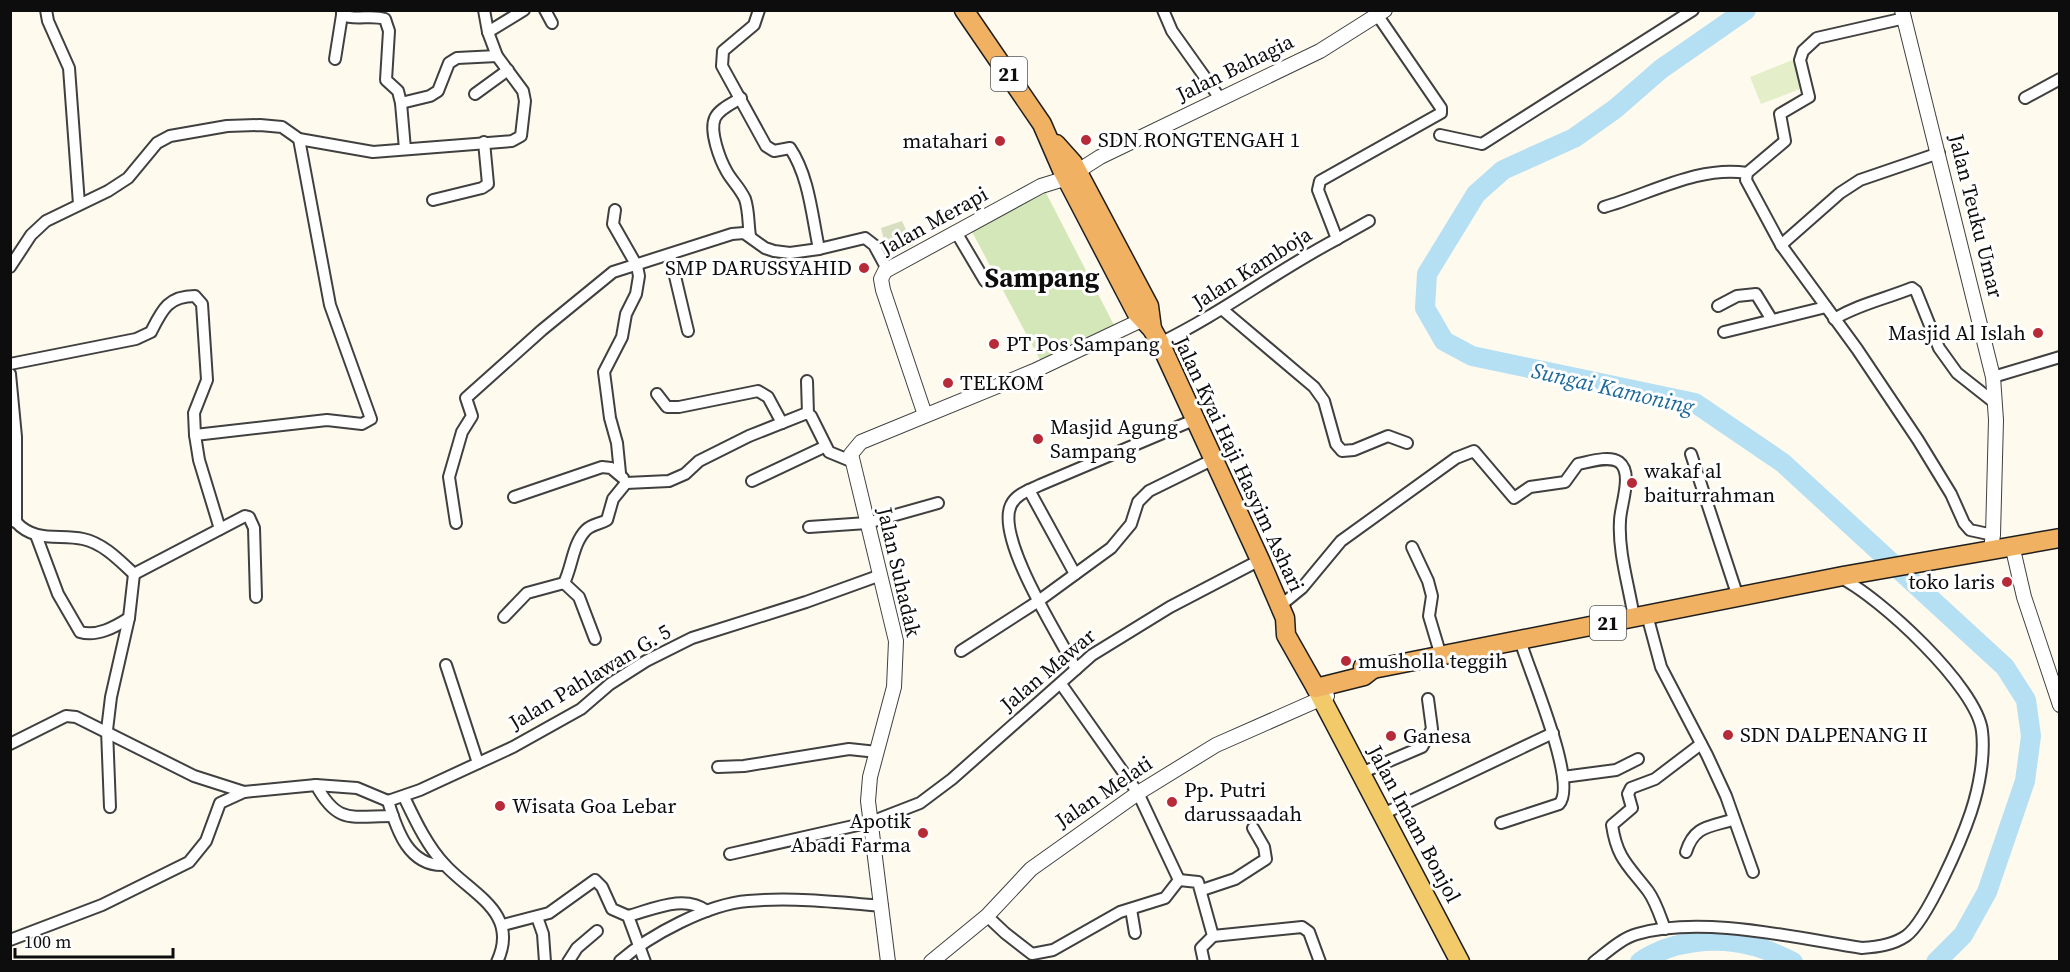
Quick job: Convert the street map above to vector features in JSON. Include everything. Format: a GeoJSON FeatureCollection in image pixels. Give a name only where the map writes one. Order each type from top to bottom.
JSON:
{"type":"FeatureCollection","features":[{"type":"Feature","properties":{"kind":"highway","name":"21"},"geometry":{"type":"LineString","coordinates":[[964,10],[1032,107],[1070,171]]}},
{"type":"Feature","properties":{"kind":"highway","name":"Jalan Kyai Haji Hasyim Ashari"},"geometry":{"type":"LineString","coordinates":[[1070,171],[1149,306],[1151,327],[1260,560],[1282,612],[1287,635],[1323,689]]}},
{"type":"Feature","properties":{"kind":"highway","name":"21"},"geometry":{"type":"LineString","coordinates":[[1323,689],[1363,667],[1373,669],[1920,562],[1992,542],[2012,545],[2060,538]]}},
{"type":"Feature","properties":{"kind":"main road","name":"Jalan Imam Bonjol"},"geometry":{"type":"LineString","coordinates":[[1323,689],[1361,773],[1460,962]]}},
{"type":"Feature","properties":{"kind":"street"},"geometry":{"type":"LineString","coordinates":[[46,10],[48,21],[69,68],[79,204]]}},
{"type":"Feature","properties":{"kind":"street"},"geometry":{"type":"LineString","coordinates":[[10,267],[31,235],[46,221],[108,191],[128,178],[157,143],[170,136],[227,126],[260,125],[282,127],[299,139],[373,152],[512,141],[521,135],[525,101],[523,92],[497,56],[488,32],[484,10]]}},
{"type":"Feature","properties":{"kind":"street"},"geometry":{"type":"LineString","coordinates":[[488,32],[525,10]]}},
{"type":"Feature","properties":{"kind":"street"},"geometry":{"type":"LineString","coordinates":[[545,10],[552,23]]}},
{"type":"Feature","properties":{"kind":"street"},"geometry":{"type":"LineString","coordinates":[[759,10],[754,25],[727,47],[721,58],[722,66],[769,150],[790,148],[796,157],[812,211],[819,249]]}},
{"type":"Feature","properties":{"kind":"street"},"geometry":{"type":"LineString","coordinates":[[1162,10],[1172,31],[1219,97]]}},
{"type":"Feature","properties":{"kind":"street"},"geometry":{"type":"LineString","coordinates":[[1440,135],[1482,144],[1693,10]]}},
{"type":"Feature","properties":{"kind":"street"},"geometry":{"type":"LineString","coordinates":[[335,59],[342,13],[365,18],[376,16],[385,20],[389,31],[386,80],[398,91],[402,103],[405,149]]}},
{"type":"Feature","properties":{"kind":"street","name":"Jalan Bahagia"},"geometry":{"type":"LineString","coordinates":[[1070,171],[1219,97],[1320,51],[1382,13]]}},
{"type":"Feature","properties":{"kind":"street","name":"Jalan Kamboja"},"geometry":{"type":"LineString","coordinates":[[1151,327],[1223,310],[1292,263],[1337,239],[1318,190],[1320,182],[1436,118],[1441,111],[1382,13]]}},
{"type":"Feature","properties":{"kind":"street"},"geometry":{"type":"LineString","coordinates":[[1904,14],[1827,35],[1810,43],[1800,60],[1809,97],[1780,114],[1785,141],[1747,173],[1746,180],[1781,245],[1918,440],[1951,494],[1964,523],[1970,530],[1992,542]]}},
{"type":"Feature","properties":{"kind":"street","name":"Jalan Teuku Umar"},"geometry":{"type":"LineString","coordinates":[[1904,14],[1993,377],[1995,403],[1992,542]]}},
{"type":"Feature","properties":{"kind":"street"},"geometry":{"type":"LineString","coordinates":[[402,103],[430,96],[438,91],[449,63],[457,58],[497,56]]}},
{"type":"Feature","properties":{"kind":"street"},"geometry":{"type":"LineString","coordinates":[[475,94],[508,70]]}},
{"type":"Feature","properties":{"kind":"street"},"geometry":{"type":"LineString","coordinates":[[2025,98],[2060,79]]}},
{"type":"Feature","properties":{"kind":"street"},"geometry":{"type":"LineString","coordinates":[[741,99],[720,112],[715,118],[714,125],[715,138],[727,172],[744,196],[748,209],[750,236]]}},
{"type":"Feature","properties":{"kind":"street"},"geometry":{"type":"LineString","coordinates":[[195,435],[327,420],[362,424],[371,419],[330,305],[299,139]]}},
{"type":"Feature","properties":{"kind":"street"},"geometry":{"type":"LineString","coordinates":[[433,200],[482,188],[488,184],[484,142]]}},
{"type":"Feature","properties":{"kind":"street"},"geometry":{"type":"LineString","coordinates":[[1781,245],[1839,193],[1860,180],[1939,153]]}},
{"type":"Feature","properties":{"kind":"street"},"geometry":{"type":"LineString","coordinates":[[1604,207],[1686,179],[1728,170],[1747,173]]}},
{"type":"Feature","properties":{"kind":"street","name":"Jalan Merapi"},"geometry":{"type":"LineString","coordinates":[[925,415],[883,290],[882,276],[887,269],[1070,171]]}},
{"type":"Feature","properties":{"kind":"street"},"geometry":{"type":"LineString","coordinates":[[615,210],[613,224],[637,266],[639,276],[636,294],[626,314],[622,337],[604,372],[620,473],[626,483]]}},
{"type":"Feature","properties":{"kind":"street"},"geometry":{"type":"LineString","coordinates":[[1337,239],[1370,221]]}},
{"type":"Feature","properties":{"kind":"street"},"geometry":{"type":"LineString","coordinates":[[956,232],[985,281]]}},
{"type":"Feature","properties":{"kind":"street"},"geometry":{"type":"LineString","coordinates":[[456,523],[449,477],[462,432],[472,416],[466,403],[469,394],[614,272],[732,234],[744,233],[765,248],[790,254],[865,238],[874,245],[887,269]]}},
{"type":"Feature","properties":{"kind":"street"},"geometry":{"type":"LineString","coordinates":[[670,255],[688,332]]}},
{"type":"Feature","properties":{"kind":"street"},"geometry":{"type":"LineString","coordinates":[[1834,319],[1872,300],[1887,299],[1912,288],[1923,302],[1939,348],[1957,373],[1995,403]]}},
{"type":"Feature","properties":{"kind":"street"},"geometry":{"type":"LineString","coordinates":[[1718,306],[1737,296],[1756,294],[1772,320]]}},
{"type":"Feature","properties":{"kind":"street"},"geometry":{"type":"LineString","coordinates":[[10,363],[136,339],[152,332],[162,308],[170,300],[195,296],[202,304],[207,380],[194,413],[195,435],[199,460],[220,529]]}},
{"type":"Feature","properties":{"kind":"street"},"geometry":{"type":"LineString","coordinates":[[1724,332],[1826,307]]}},
{"type":"Feature","properties":{"kind":"street"},"geometry":{"type":"LineString","coordinates":[[1223,310],[1314,387],[1324,401],[1336,444],[1342,451],[1354,450],[1388,436],[1407,443]]}},
{"type":"Feature","properties":{"kind":"street"},"geometry":{"type":"LineString","coordinates":[[807,381],[808,414],[824,447],[829,452],[851,461],[855,446],[861,442],[1034,370],[1151,327]]}},
{"type":"Feature","properties":{"kind":"street"},"geometry":{"type":"LineString","coordinates":[[1993,377],[2060,357]]}},
{"type":"Feature","properties":{"kind":"street"},"geometry":{"type":"LineString","coordinates":[[10,374],[16,437],[13,521],[36,535],[83,539],[105,550],[134,574]]}},
{"type":"Feature","properties":{"kind":"street"},"geometry":{"type":"LineString","coordinates":[[657,394],[667,407],[679,407],[758,391],[768,397],[782,423]]}},
{"type":"Feature","properties":{"kind":"street"},"geometry":{"type":"LineString","coordinates":[[504,617],[527,593],[564,583],[572,568],[578,543],[585,531],[607,520],[613,499],[626,483],[669,481],[685,474],[699,461],[748,436],[808,414]]}},
{"type":"Feature","properties":{"kind":"street"},"geometry":{"type":"LineString","coordinates":[[1076,669],[1037,602],[1018,557],[1009,521],[1011,504],[1029,490],[1196,419]]}},
{"type":"Feature","properties":{"kind":"street"},"geometry":{"type":"LineString","coordinates":[[752,481],[824,447]]}},
{"type":"Feature","properties":{"kind":"street"},"geometry":{"type":"LineString","coordinates":[[1282,612],[1341,541],[1456,458],[1474,451],[1514,498],[1530,487],[1565,482],[1578,464],[1609,459],[1618,461],[1623,467],[1625,479],[1620,535],[1641,616],[1661,667],[1726,796],[1732,820],[1753,872]]}},
{"type":"Feature","properties":{"kind":"street"},"geometry":{"type":"LineString","coordinates":[[1691,454],[1738,597]]}},
{"type":"Feature","properties":{"kind":"street"},"geometry":{"type":"LineString","coordinates":[[961,651],[1037,602],[1111,548],[1131,524],[1138,502],[1144,495],[1214,459]]}},
{"type":"Feature","properties":{"kind":"street","name":"Jalan Suhadak"},"geometry":{"type":"LineString","coordinates":[[851,461],[896,641],[894,687],[868,790],[888,962]]}},
{"type":"Feature","properties":{"kind":"street"},"geometry":{"type":"LineString","coordinates":[[514,497],[602,467],[611,468],[620,473]]}},
{"type":"Feature","properties":{"kind":"street"},"geometry":{"type":"LineString","coordinates":[[1029,490],[1075,574]]}},
{"type":"Feature","properties":{"kind":"street"},"geometry":{"type":"LineString","coordinates":[[809,527],[867,523],[938,503]]}},
{"type":"Feature","properties":{"kind":"street"},"geometry":{"type":"LineString","coordinates":[[134,574],[245,516],[252,520],[256,597]]}},
{"type":"Feature","properties":{"kind":"street"},"geometry":{"type":"LineString","coordinates":[[36,535],[58,594],[80,632],[87,634],[102,632],[129,618]]}},
{"type":"Feature","properties":{"kind":"street"},"geometry":{"type":"LineString","coordinates":[[2012,545],[2024,597],[2060,705]]}},
{"type":"Feature","properties":{"kind":"street"},"geometry":{"type":"LineString","coordinates":[[1412,547],[1428,581],[1432,596],[1429,616],[1441,656]]}},
{"type":"Feature","properties":{"kind":"street","name":"Jalan Mawar"},"geometry":{"type":"LineString","coordinates":[[730,854],[871,822],[905,810],[937,792],[1107,644],[1260,560]]}},
{"type":"Feature","properties":{"kind":"street"},"geometry":{"type":"LineString","coordinates":[[111,807],[106,730],[112,690],[129,618],[134,574]]}},
{"type":"Feature","properties":{"kind":"street","name":"Jalan Pahlawan G. 5"},"geometry":{"type":"LineString","coordinates":[[396,799],[478,763],[581,709],[610,684],[637,666],[692,638],[806,602],[878,576]]}},
{"type":"Feature","properties":{"kind":"street"},"geometry":{"type":"LineString","coordinates":[[1594,962],[1634,934],[1665,929],[1694,926],[1863,948],[1878,947],[1905,937],[1917,926],[1935,893],[1971,812],[1981,766],[1982,730],[1973,706],[1933,654],[1877,603],[1840,576]]}},
{"type":"Feature","properties":{"kind":"street"},"geometry":{"type":"LineString","coordinates":[[564,583],[579,597],[595,639]]}},
{"type":"Feature","properties":{"kind":"street"},"geometry":{"type":"LineString","coordinates":[[1501,823],[1559,804],[1565,793],[1559,749],[1529,672],[1520,640]]}},
{"type":"Feature","properties":{"kind":"street"},"geometry":{"type":"LineString","coordinates":[[446,666],[478,763]]}},
{"type":"Feature","properties":{"kind":"street"},"geometry":{"type":"LineString","coordinates":[[1061,684],[1138,793],[1179,880]]}},
{"type":"Feature","properties":{"kind":"street","name":"Jalan Melati"},"geometry":{"type":"LineString","coordinates":[[931,962],[987,916],[1031,869],[1138,793],[1216,745],[1323,689]]}},
{"type":"Feature","properties":{"kind":"street"},"geometry":{"type":"LineString","coordinates":[[1361,773],[1422,747],[1432,729],[1428,699]]}},
{"type":"Feature","properties":{"kind":"street"},"geometry":{"type":"LineString","coordinates":[[10,744],[66,716],[76,717],[194,776],[244,792]]}},
{"type":"Feature","properties":{"kind":"street"},"geometry":{"type":"LineString","coordinates":[[1383,813],[1553,733]]}},
{"type":"Feature","properties":{"kind":"street"},"geometry":{"type":"LineString","coordinates":[[1665,929],[1648,891],[1629,870],[1621,856],[1612,825],[1632,808],[1628,794],[1631,788],[1655,779],[1701,744]]}},
{"type":"Feature","properties":{"kind":"street"},"geometry":{"type":"LineString","coordinates":[[718,767],[744,766],[849,749],[877,752]]}},
{"type":"Feature","properties":{"kind":"street"},"geometry":{"type":"LineString","coordinates":[[1563,777],[1616,770],[1638,759]]}},
{"type":"Feature","properties":{"kind":"street"},"geometry":{"type":"LineString","coordinates":[[316,785],[327,805],[337,814],[393,816]]}},
{"type":"Feature","properties":{"kind":"street"},"geometry":{"type":"LineString","coordinates":[[10,940],[102,905],[189,862],[206,841],[220,804],[244,792],[316,785],[357,788],[396,799],[445,865],[472,887],[503,925],[505,938],[497,962]]}},
{"type":"Feature","properties":{"kind":"street"},"geometry":{"type":"LineString","coordinates":[[396,799],[393,816],[402,838],[419,859],[430,866],[445,865]]}},
{"type":"Feature","properties":{"kind":"street"},"geometry":{"type":"LineString","coordinates":[[1686,852],[1691,836],[1696,831],[1732,820]]}},
{"type":"Feature","properties":{"kind":"street"},"geometry":{"type":"LineString","coordinates":[[1202,890],[1234,879],[1266,859],[1264,847],[1254,828]]}},
{"type":"Feature","properties":{"kind":"street"},"geometry":{"type":"LineString","coordinates":[[503,925],[537,917],[558,908],[588,883],[595,880],[602,887],[612,909],[628,916],[683,902],[697,904],[707,911]]}},
{"type":"Feature","properties":{"kind":"street"},"geometry":{"type":"LineString","coordinates":[[1179,880],[1198,882],[1213,936]]}},
{"type":"Feature","properties":{"kind":"street"},"geometry":{"type":"LineString","coordinates":[[987,916],[1034,958],[1131,909],[1165,898],[1179,880]]}},
{"type":"Feature","properties":{"kind":"street"},"geometry":{"type":"LineString","coordinates":[[620,961],[639,945],[707,911],[750,900],[830,901],[882,906]]}},
{"type":"Feature","properties":{"kind":"street"},"geometry":{"type":"LineString","coordinates":[[1131,909],[1135,933]]}},
{"type":"Feature","properties":{"kind":"street"},"geometry":{"type":"LineString","coordinates":[[628,916],[645,962]]}},
{"type":"Feature","properties":{"kind":"street"},"geometry":{"type":"LineString","coordinates":[[537,917],[543,934],[544,962]]}},
{"type":"Feature","properties":{"kind":"street"},"geometry":{"type":"LineString","coordinates":[[1204,962],[1202,948],[1213,936],[1302,927],[1309,932],[1320,962]]}},
{"type":"Feature","properties":{"kind":"street"},"geometry":{"type":"LineString","coordinates":[[568,962],[577,948],[597,931]]}},
{"type":"Feature","properties":{"kind":"green space"},"geometry":{"type":"Polygon","coordinates":[[[1795,59],[1805,87],[1761,104],[1750,77],[1795,59]]]}},
{"type":"Feature","properties":{"kind":"green space"},"geometry":{"type":"Polygon","coordinates":[[[1044,189],[1114,325],[1040,360],[970,228],[1044,189]]]}},
{"type":"Feature","properties":{"kind":"green space"},"geometry":{"type":"Polygon","coordinates":[[[902,221],[913,245],[888,257],[881,228],[902,221]]]}},
{"type":"Feature","properties":{"kind":"waterway","name":"Sungai Kamoning"},"geometry":{"type":"LineString","coordinates":[[1746,10],[1661,69],[1615,109],[1574,138],[1503,170],[1476,194],[1427,274],[1425,308],[1444,341],[1472,356],[1695,403],[1783,463],[2005,667],[2026,700],[2031,736],[2025,781],[1987,892],[1963,935],[1936,962]]}},
{"type":"Feature","properties":{"kind":"waterway","name":"Sungai Kamoning"},"geometry":{"type":"LineString","coordinates":[[1640,962],[1666,949],[1710,941],[1754,946],[1793,962]]}},
{"type":"Feature","properties":{"kind":"place","name":"SDN RONGTENGAH 1"},"geometry":{"type":"Point","coordinates":[1086,140]}},
{"type":"Feature","properties":{"kind":"place","name":"matahari"},"geometry":{"type":"Point","coordinates":[1000,141]}},
{"type":"Feature","properties":{"kind":"place","name":"SMP DARUSSYAHID"},"geometry":{"type":"Point","coordinates":[864,268]}},
{"type":"Feature","properties":{"kind":"place","name":"Masjid Al Islah"},"geometry":{"type":"Point","coordinates":[2038,333]}},
{"type":"Feature","properties":{"kind":"place","name":"PT Pos Sampang"},"geometry":{"type":"Point","coordinates":[994,344]}},
{"type":"Feature","properties":{"kind":"place","name":"TELKOM"},"geometry":{"type":"Point","coordinates":[948,383]}},
{"type":"Feature","properties":{"kind":"place","name":"Masjid Agung Sampang"},"geometry":{"type":"Point","coordinates":[1038,439]}},
{"type":"Feature","properties":{"kind":"place","name":"wakaf al baiturrahman"},"geometry":{"type":"Point","coordinates":[1632,483]}},
{"type":"Feature","properties":{"kind":"place","name":"toko laris"},"geometry":{"type":"Point","coordinates":[2007,582]}},
{"type":"Feature","properties":{"kind":"place","name":"musholla teggih"},"geometry":{"type":"Point","coordinates":[1346,661]}},
{"type":"Feature","properties":{"kind":"place","name":"SDN DALPENANG II"},"geometry":{"type":"Point","coordinates":[1728,735]}},
{"type":"Feature","properties":{"kind":"place","name":"Ganesa"},"geometry":{"type":"Point","coordinates":[1391,736]}},
{"type":"Feature","properties":{"kind":"place","name":"Pp. Putri darussaadah"},"geometry":{"type":"Point","coordinates":[1172,802]}},
{"type":"Feature","properties":{"kind":"place","name":"Wisata Goa Lebar"},"geometry":{"type":"Point","coordinates":[500,806]}},
{"type":"Feature","properties":{"kind":"place","name":"Apotik Abadi Farma"},"geometry":{"type":"Point","coordinates":[923,833]}},
{"type":"Feature","properties":{"kind":"district","name":"Sampang"},"geometry":{"type":"Point","coordinates":[1042,278]}}]}
